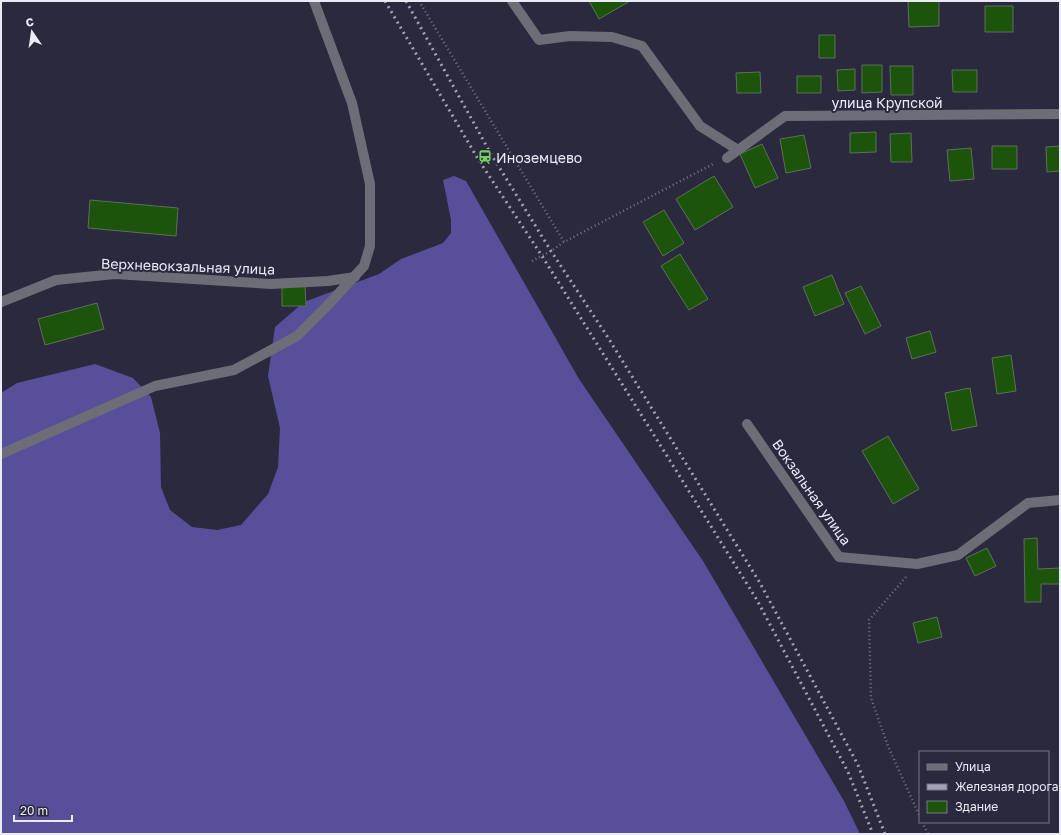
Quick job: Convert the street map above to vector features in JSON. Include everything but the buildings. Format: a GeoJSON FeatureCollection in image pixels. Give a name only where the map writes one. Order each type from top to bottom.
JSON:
{"type":"FeatureCollection","features":[{"type":"Feature","properties":{"kind":"street"},"geometry":{"type":"LineString","coordinates":[[1,454],[155,386],[234,370],[297,336],[364,266],[370,246],[370,184],[352,103],[314,1]]}},
{"type":"Feature","properties":{"kind":"street"},"geometry":{"type":"LineString","coordinates":[[512,1],[539,40],[570,36],[612,37],[642,46],[700,126],[738,150]]}},
{"type":"Feature","properties":{"kind":"street","name":"улица Крупской"},"geometry":{"type":"LineString","coordinates":[[727,158],[785,116],[1060,114]]}},
{"type":"Feature","properties":{"kind":"street","name":"Верхневокзальная улица"},"geometry":{"type":"LineString","coordinates":[[1,302],[56,280],[114,274],[271,284],[328,281],[355,277]]}},
{"type":"Feature","properties":{"kind":"street","name":"Вокзальная улица"},"geometry":{"type":"LineString","coordinates":[[747,424],[839,557],[917,564],[958,555],[1028,503],[1060,500]]}},
{"type":"Feature","properties":{"kind":"path"},"geometry":{"type":"LineString","coordinates":[[419,1],[564,242]]}},
{"type":"Feature","properties":{"kind":"path"},"geometry":{"type":"LineString","coordinates":[[532,261],[564,242],[720,160],[727,158]]}},
{"type":"Feature","properties":{"kind":"path"},"geometry":{"type":"LineString","coordinates":[[917,564],[869,620],[871,698],[888,746],[919,815]]}},
{"type":"Feature","properties":{"kind":"path"},"geometry":{"type":"LineString","coordinates":[[922,823],[928,834]]}},
{"type":"Feature","properties":{"kind":"shaded area"},"geometry":{"type":"Polygon","coordinates":[[[454,176],[466,181],[579,379],[703,561],[844,801],[860,834],[1,834],[1,393],[17,383],[95,364],[133,378],[151,397],[160,433],[161,487],[170,510],[192,527],[217,530],[241,525],[268,494],[278,467],[280,428],[268,376],[275,327],[304,302],[379,274],[401,259],[443,243],[451,233],[451,220],[443,180],[454,176]]]}},
{"type":"Feature","properties":{"kind":"railway"},"geometry":{"type":"LineString","coordinates":[[385,1],[478,159],[542,256],[757,600],[848,772],[873,834]]}},
{"type":"Feature","properties":{"kind":"railway"},"geometry":{"type":"LineString","coordinates":[[406,1],[491,154],[551,251],[607,336],[760,583],[858,765],[885,834]]}},
{"type":"Feature","properties":{"kind":"place","name":"Иноземцево"},"geometry":{"type":"Point","coordinates":[485,157]}}]}
